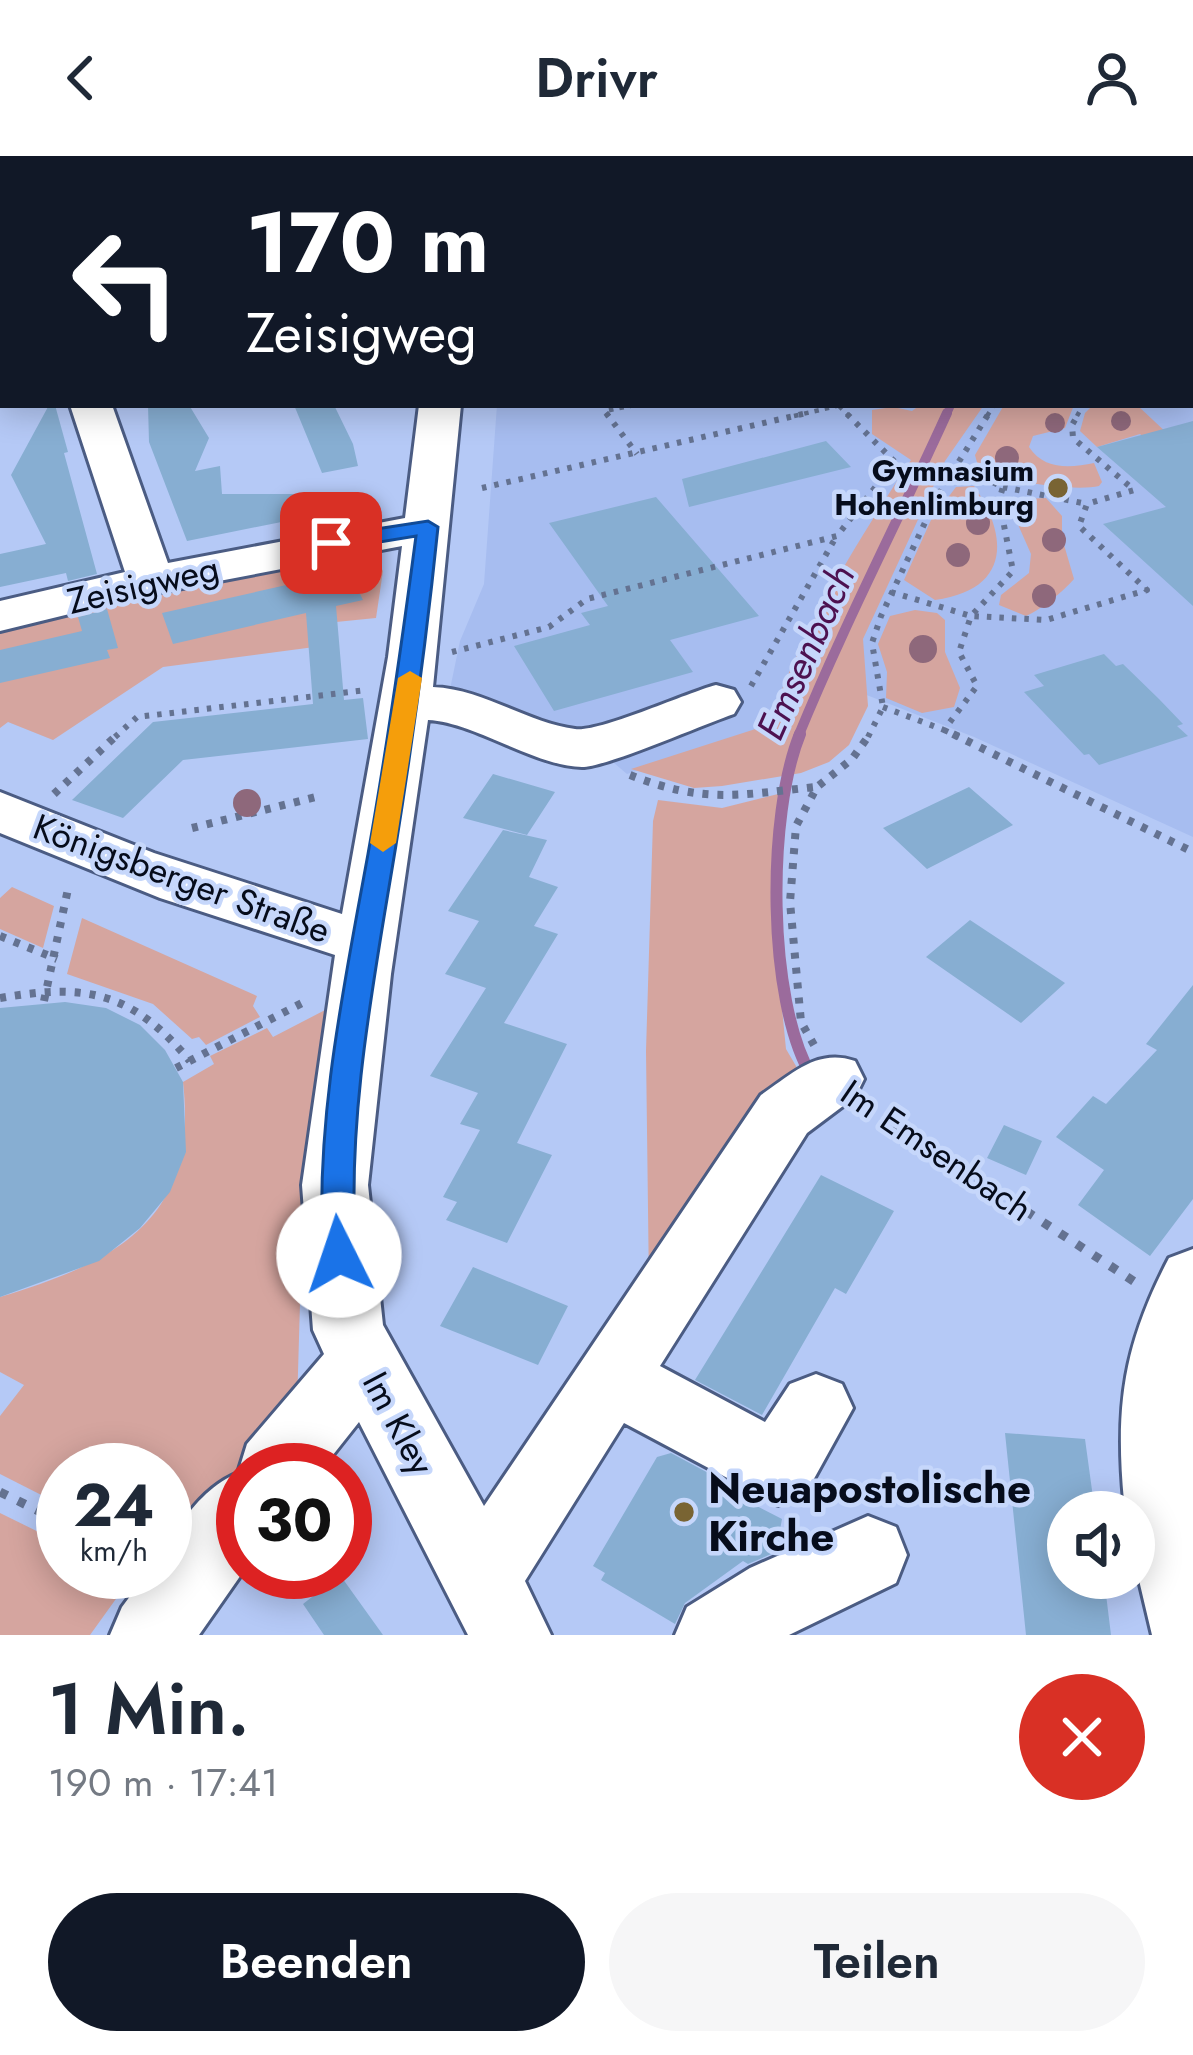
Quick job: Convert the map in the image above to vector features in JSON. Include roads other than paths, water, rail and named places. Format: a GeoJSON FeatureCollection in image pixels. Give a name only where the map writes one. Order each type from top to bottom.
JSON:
{"type":"FeatureCollection","features":[{"type":"Feature","properties":{"kind":"street"},"geometry":{"type":"LineString","coordinates":[[92,408],[151,580]]}},
{"type":"Feature","properties":{"kind":"street","name":"Im Kley"},"geometry":{"type":"LineString","coordinates":[[440,408],[408,694],[365,943],[335,1184],[348,1330],[497,1606]]}},
{"type":"Feature","properties":{"kind":"street","name":"Zeisigweg"},"geometry":{"type":"LineString","coordinates":[[0,616],[151,580],[428,527]]}},
{"type":"Feature","properties":{"kind":"street"},"geometry":{"type":"LineString","coordinates":[[408,694],[452,704],[507,728],[582,749],[716,702]]}},
{"type":"Feature","properties":{"kind":"street","name":"Königsberger Straße"},"geometry":{"type":"LineString","coordinates":[[24,805],[75,845],[215,897],[365,943]]}},
{"type":"Feature","properties":{"kind":"street","name":"Im Kley"},"geometry":{"type":"LineString","coordinates":[[497,1606],[614,1379],[784,1114],[833,1079]]}},
{"type":"Feature","properties":{"kind":"street"},"geometry":{"type":"LineString","coordinates":[[1184,1294],[1160,1372],[1154,1430],[1192,1635]]}},
{"type":"Feature","properties":{"kind":"street"},"geometry":{"type":"LineString","coordinates":[[296,1443],[365,1359]]}},
{"type":"Feature","properties":{"kind":"street"},"geometry":{"type":"LineString","coordinates":[[614,1379],[778,1469],[816,1408]]}},
{"type":"Feature","properties":{"kind":"street"},"geometry":{"type":"LineString","coordinates":[[150,1635],[216,1545]]}},
{"type":"Feature","properties":{"kind":"street"},"geometry":{"type":"LineString","coordinates":[[716,1635],[778,1597],[868,1555]]}},
{"type":"Feature","properties":{"kind":"waterway","name":"Emsenbach"},"geometry":{"type":"LineString","coordinates":[[946,416],[950,408]]}},
{"type":"Feature","properties":{"kind":"waterway","name":"Emsenbach"},"geometry":{"type":"LineString","coordinates":[[798,737],[947,413]]}},
{"type":"Feature","properties":{"kind":"waterway","name":"Emsenbach"},"geometry":{"type":"LineString","coordinates":[[800,734],[782,811],[777,907],[786,1001],[811,1075]]}},
{"type":"Feature","properties":{"kind":"place","name":"Gymnasium Hohenlimburg"},"geometry":{"type":"Point","coordinates":[1058,488]}},
{"type":"Feature","properties":{"kind":"place","name":"Neuapostolische Kirche"},"geometry":{"type":"Point","coordinates":[684,1512]}}]}
